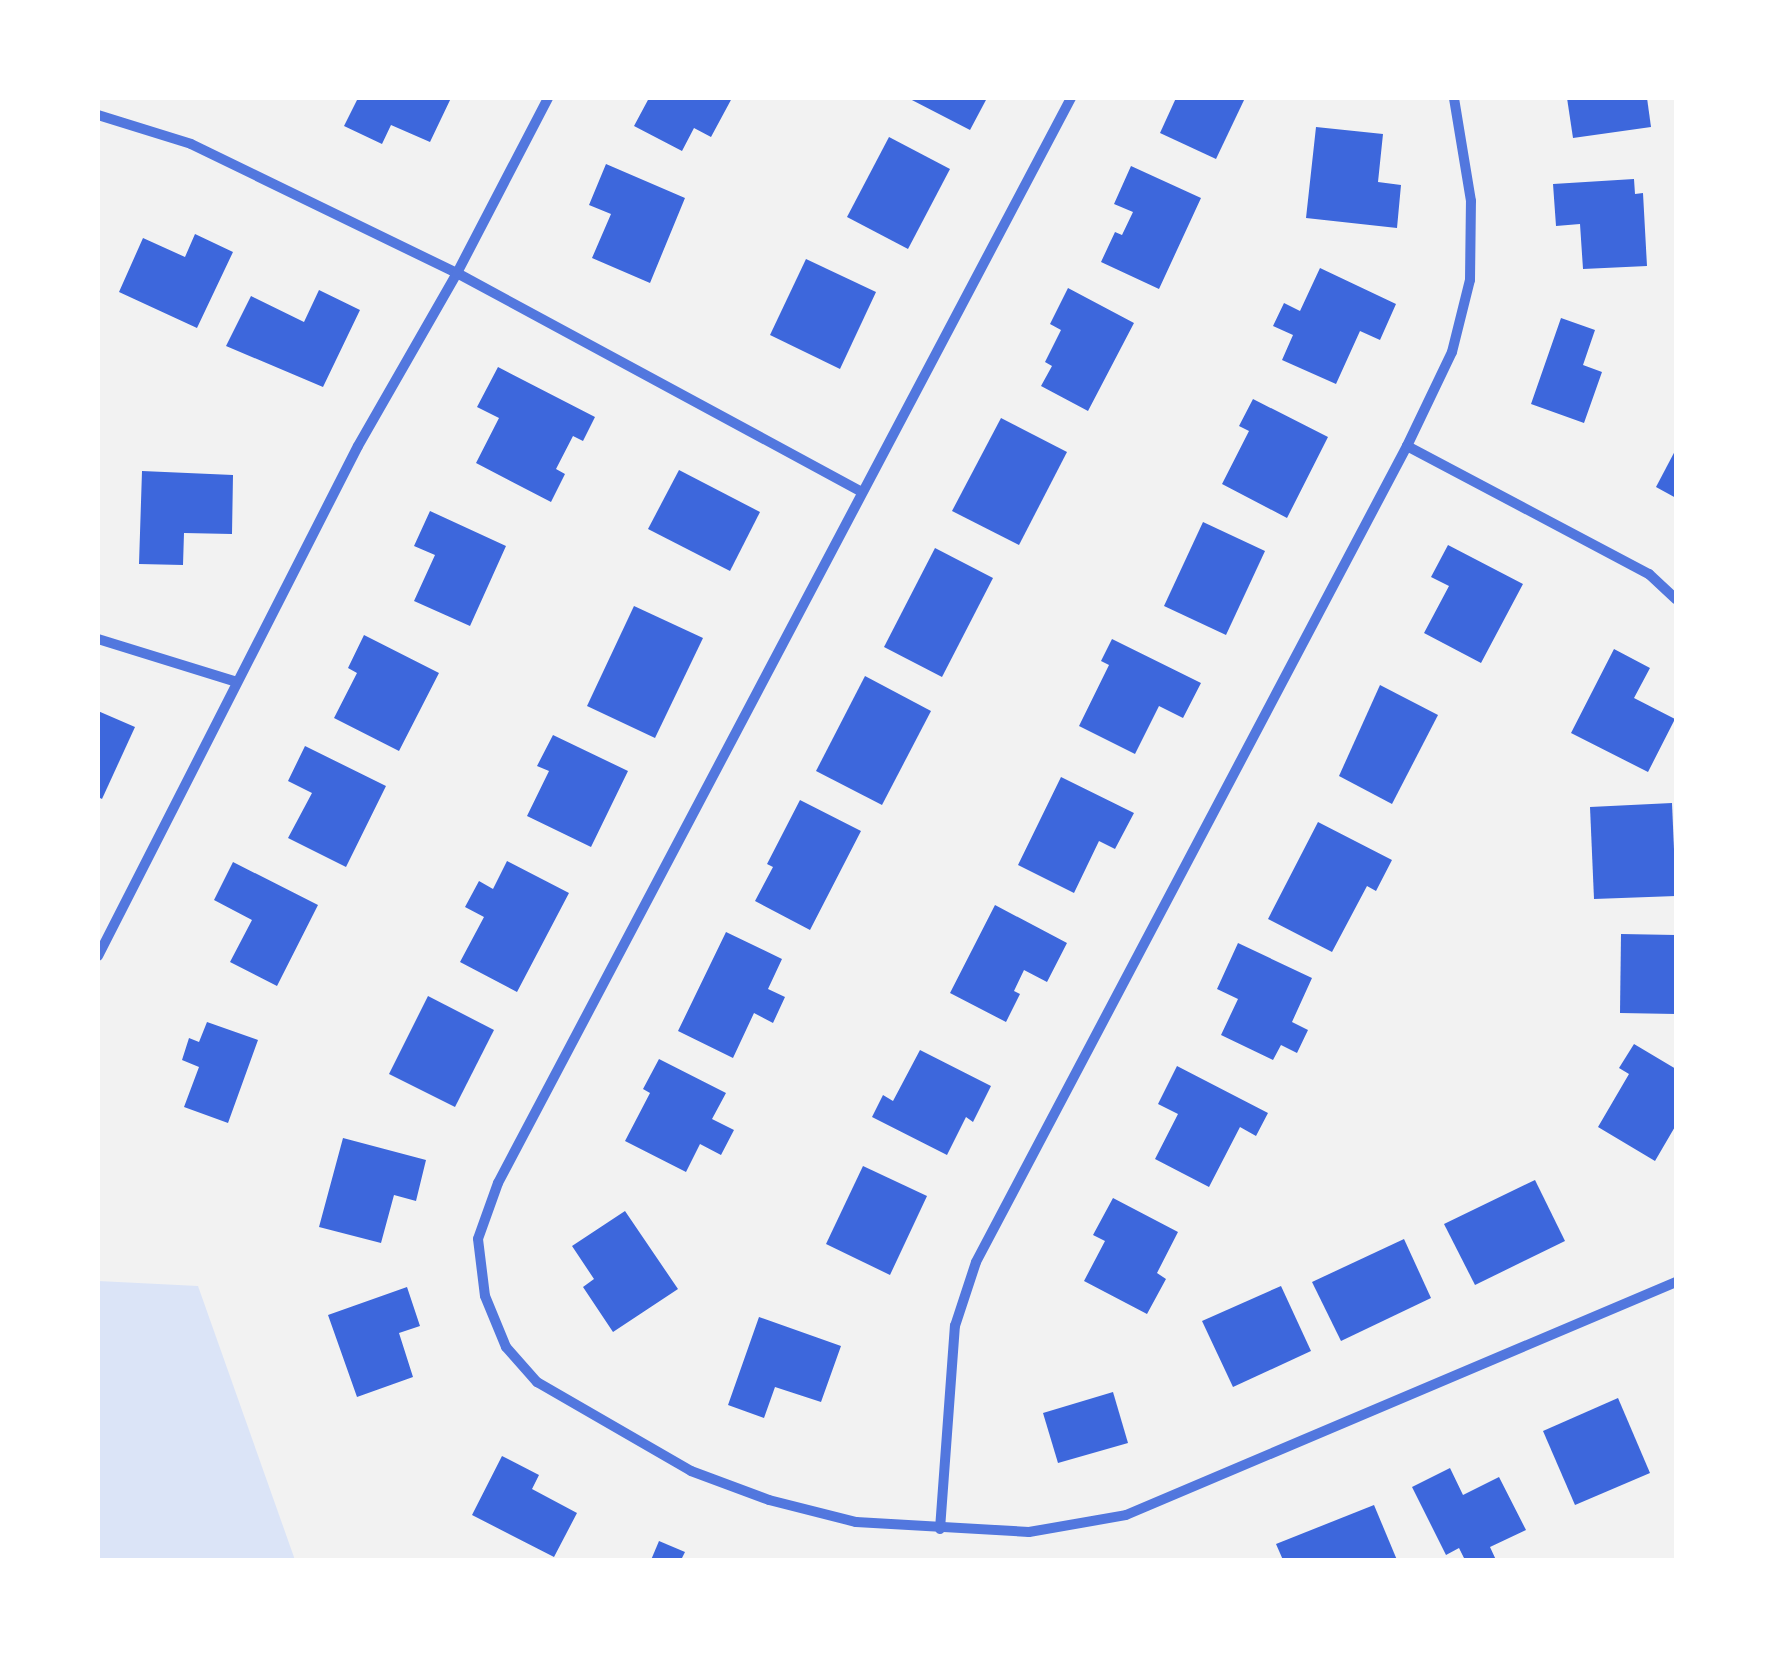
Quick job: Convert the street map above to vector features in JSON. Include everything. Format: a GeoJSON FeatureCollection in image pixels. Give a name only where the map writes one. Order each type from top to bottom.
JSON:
{"type":"FeatureCollection","features":[{"type":"Feature","properties":{"kind":"street"},"geometry":{"type":"LineString","coordinates":[[98,956],[358,446],[457,273],[548,98]]}},
{"type":"Feature","properties":{"kind":"street"},"geometry":{"type":"LineString","coordinates":[[1071,98],[498,1182],[478,1238],[485,1296],[506,1347],[537,1382],[691,1471],[770,1500],[856,1522],[1030,1532],[1126,1516],[1676,1282]]}},
{"type":"Feature","properties":{"kind":"street"},"geometry":{"type":"LineString","coordinates":[[940,1529],[954,1326],[976,1262],[1407,446],[1452,352],[1470,280],[1471,200],[1454,98]]}},
{"type":"Feature","properties":{"kind":"street"},"geometry":{"type":"LineString","coordinates":[[98,115],[191,144],[457,273],[862,492]]}},
{"type":"Feature","properties":{"kind":"street"},"geometry":{"type":"LineString","coordinates":[[1407,446],[1649,574],[1676,598]]}},
{"type":"Feature","properties":{"kind":"street"},"geometry":{"type":"LineString","coordinates":[[98,639],[237,682]]}},
{"type":"Feature","properties":{"kind":"shaded area"},"geometry":{"type":"Polygon","coordinates":[[[98,1281],[198,1286],[295,1560],[98,1560],[98,1281]]]}},
{"type":"Feature","properties":{"kind":"building"},"geometry":{"type":"Polygon","coordinates":[[[358,98],[451,98],[430,142],[391,125],[382,144],[344,126],[358,98]]]}},
{"type":"Feature","properties":{"kind":"building"},"geometry":{"type":"Polygon","coordinates":[[[649,98],[732,98],[711,137],[694,128],[682,151],[634,126],[649,98]]]}},
{"type":"Feature","properties":{"kind":"building"},"geometry":{"type":"Polygon","coordinates":[[[908,98],[987,98],[970,130],[908,98]]]}},
{"type":"Feature","properties":{"kind":"building"},"geometry":{"type":"Polygon","coordinates":[[[1176,98],[1245,98],[1216,159],[1160,133],[1176,98]]]}},
{"type":"Feature","properties":{"kind":"building"},"geometry":{"type":"Polygon","coordinates":[[[1567,98],[1647,98],[1651,127],[1573,138],[1567,98]]]}},
{"type":"Feature","properties":{"kind":"building"},"geometry":{"type":"Polygon","coordinates":[[[1316,127],[1383,134],[1378,182],[1401,185],[1397,228],[1306,218],[1316,127]]]}},
{"type":"Feature","properties":{"kind":"building"},"geometry":{"type":"Polygon","coordinates":[[[889,137],[950,169],[908,249],[847,217],[889,137]]]}},
{"type":"Feature","properties":{"kind":"building"},"geometry":{"type":"Polygon","coordinates":[[[606,164],[685,198],[650,283],[592,258],[611,214],[589,205],[606,164]]]}},
{"type":"Feature","properties":{"kind":"building"},"geometry":{"type":"Polygon","coordinates":[[[1131,166],[1201,198],[1159,289],[1101,262],[1115,232],[1122,235],[1133,212],[1114,204],[1131,166]]]}},
{"type":"Feature","properties":{"kind":"building"},"geometry":{"type":"Polygon","coordinates":[[[1634,179],[1635,194],[1643,193],[1647,266],[1583,269],[1580,224],[1556,226],[1553,184],[1634,179]]]}},
{"type":"Feature","properties":{"kind":"building"},"geometry":{"type":"Polygon","coordinates":[[[195,234],[233,252],[197,328],[119,292],[143,238],[185,257],[195,234]]]}},
{"type":"Feature","properties":{"kind":"building"},"geometry":{"type":"Polygon","coordinates":[[[806,259],[876,292],[840,369],[770,335],[806,259]]]}},
{"type":"Feature","properties":{"kind":"building"},"geometry":{"type":"Polygon","coordinates":[[[1320,268],[1396,304],[1380,340],[1360,331],[1336,384],[1282,360],[1293,335],[1273,326],[1284,303],[1300,311],[1320,268]]]}},
{"type":"Feature","properties":{"kind":"building"},"geometry":{"type":"Polygon","coordinates":[[[1068,288],[1134,323],[1088,411],[1041,386],[1052,366],[1045,362],[1061,330],[1050,324],[1068,288]]]}},
{"type":"Feature","properties":{"kind":"building"},"geometry":{"type":"Polygon","coordinates":[[[319,290],[360,310],[323,387],[226,346],[251,296],[304,322],[319,290]]]}},
{"type":"Feature","properties":{"kind":"building"},"geometry":{"type":"Polygon","coordinates":[[[1561,318],[1595,330],[1583,365],[1602,372],[1584,423],[1531,404],[1561,318]]]}},
{"type":"Feature","properties":{"kind":"building"},"geometry":{"type":"Polygon","coordinates":[[[498,367],[595,417],[583,441],[573,436],[556,469],[565,474],[551,502],[476,463],[499,418],[477,407],[498,367]]]}},
{"type":"Feature","properties":{"kind":"building"},"geometry":{"type":"Polygon","coordinates":[[[1253,399],[1328,437],[1287,518],[1222,484],[1249,431],[1239,426],[1253,399]]]}},
{"type":"Feature","properties":{"kind":"building"},"geometry":{"type":"Polygon","coordinates":[[[1001,418],[1067,452],[1019,545],[952,511],[1001,418]]]}},
{"type":"Feature","properties":{"kind":"building"},"geometry":{"type":"Polygon","coordinates":[[[1676,449],[1676,498],[1656,487],[1676,449]]]}},
{"type":"Feature","properties":{"kind":"building"},"geometry":{"type":"Polygon","coordinates":[[[679,470],[760,512],[730,571],[648,529],[679,470]]]}},
{"type":"Feature","properties":{"kind":"building"},"geometry":{"type":"Polygon","coordinates":[[[142,471],[233,475],[232,534],[184,533],[183,565],[139,564],[142,471]]]}},
{"type":"Feature","properties":{"kind":"building"},"geometry":{"type":"Polygon","coordinates":[[[430,511],[506,546],[470,626],[414,601],[435,555],[414,546],[430,511]]]}},
{"type":"Feature","properties":{"kind":"building"},"geometry":{"type":"Polygon","coordinates":[[[1203,522],[1265,551],[1226,635],[1164,606],[1203,522]]]}},
{"type":"Feature","properties":{"kind":"building"},"geometry":{"type":"Polygon","coordinates":[[[1448,545],[1523,584],[1481,663],[1424,633],[1449,586],[1431,577],[1448,545]]]}},
{"type":"Feature","properties":{"kind":"building"},"geometry":{"type":"Polygon","coordinates":[[[935,548],[993,578],[942,677],[884,647],[935,548]]]}},
{"type":"Feature","properties":{"kind":"building"},"geometry":{"type":"Polygon","coordinates":[[[634,606],[703,638],[655,738],[587,706],[634,606]]]}},
{"type":"Feature","properties":{"kind":"building"},"geometry":{"type":"Polygon","coordinates":[[[364,635],[439,673],[399,751],[334,718],[357,673],[348,668],[364,635]]]}},
{"type":"Feature","properties":{"kind":"building"},"geometry":{"type":"Polygon","coordinates":[[[1112,639],[1201,683],[1183,718],[1159,706],[1135,754],[1079,726],[1109,665],[1101,661],[1112,639]]]}},
{"type":"Feature","properties":{"kind":"building"},"geometry":{"type":"Polygon","coordinates":[[[1614,649],[1650,668],[1634,698],[1675,719],[1648,772],[1571,733],[1614,649]]]}},
{"type":"Feature","properties":{"kind":"building"},"geometry":{"type":"Polygon","coordinates":[[[865,676],[931,711],[882,805],[816,771],[865,676]]]}},
{"type":"Feature","properties":{"kind":"building"},"geometry":{"type":"Polygon","coordinates":[[[1380,685],[1438,715],[1392,804],[1339,776],[1380,685]]]}},
{"type":"Feature","properties":{"kind":"building"},"geometry":{"type":"Polygon","coordinates":[[[98,711],[135,727],[102,799],[98,797],[98,711]]]}},
{"type":"Feature","properties":{"kind":"building"},"geometry":{"type":"Polygon","coordinates":[[[553,735],[628,771],[591,847],[527,816],[549,771],[537,766],[553,735]]]}},
{"type":"Feature","properties":{"kind":"building"},"geometry":{"type":"Polygon","coordinates":[[[305,746],[386,786],[346,867],[288,838],[312,793],[288,781],[305,746]]]}},
{"type":"Feature","properties":{"kind":"building"},"geometry":{"type":"Polygon","coordinates":[[[1061,777],[1134,813],[1115,849],[1099,841],[1074,893],[1018,865],[1061,777]]]}},
{"type":"Feature","properties":{"kind":"building"},"geometry":{"type":"Polygon","coordinates":[[[800,800],[861,831],[810,930],[755,901],[773,867],[767,864],[800,800]]]}},
{"type":"Feature","properties":{"kind":"building"},"geometry":{"type":"Polygon","coordinates":[[[1672,803],[1676,896],[1594,899],[1590,807],[1672,803]]]}},
{"type":"Feature","properties":{"kind":"building"},"geometry":{"type":"Polygon","coordinates":[[[1318,822],[1392,860],[1376,891],[1367,886],[1332,952],[1268,919],[1318,822]]]}},
{"type":"Feature","properties":{"kind":"building"},"geometry":{"type":"Polygon","coordinates":[[[507,861],[569,893],[517,992],[460,962],[484,917],[465,907],[479,881],[493,889],[507,861]]]}},
{"type":"Feature","properties":{"kind":"building"},"geometry":{"type":"Polygon","coordinates":[[[233,862],[318,905],[277,986],[230,962],[252,920],[214,900],[233,862]]]}},
{"type":"Feature","properties":{"kind":"building"},"geometry":{"type":"Polygon","coordinates":[[[995,905],[1067,943],[1047,982],[1024,970],[1014,991],[1020,994],[1006,1022],[950,993],[995,905]]]}},
{"type":"Feature","properties":{"kind":"building"},"geometry":{"type":"Polygon","coordinates":[[[726,932],[782,959],[768,989],[785,997],[773,1023],[754,1013],[733,1058],[678,1031],[726,932]]]}},
{"type":"Feature","properties":{"kind":"building"},"geometry":{"type":"Polygon","coordinates":[[[1621,934],[1676,935],[1676,1014],[1620,1013],[1621,934]]]}},
{"type":"Feature","properties":{"kind":"building"},"geometry":{"type":"Polygon","coordinates":[[[1238,943],[1312,978],[1292,1022],[1308,1030],[1297,1053],[1281,1045],[1273,1060],[1221,1035],[1238,999],[1217,989],[1238,943]]]}},
{"type":"Feature","properties":{"kind":"building"},"geometry":{"type":"Polygon","coordinates":[[[428,996],[494,1030],[455,1107],[389,1074],[428,996]]]}},
{"type":"Feature","properties":{"kind":"building"},"geometry":{"type":"Polygon","coordinates":[[[207,1022],[258,1040],[228,1123],[184,1107],[199,1067],[182,1060],[189,1038],[199,1042],[207,1022]]]}},
{"type":"Feature","properties":{"kind":"building"},"geometry":{"type":"Polygon","coordinates":[[[1634,1044],[1676,1069],[1676,1125],[1655,1161],[1598,1127],[1629,1074],[1619,1068],[1634,1044]]]}},
{"type":"Feature","properties":{"kind":"building"},"geometry":{"type":"Polygon","coordinates":[[[920,1050],[991,1086],[973,1122],[966,1117],[947,1155],[872,1117],[883,1095],[893,1101],[920,1050]]]}},
{"type":"Feature","properties":{"kind":"building"},"geometry":{"type":"Polygon","coordinates":[[[659,1059],[726,1093],[712,1119],[734,1130],[721,1155],[700,1144],[686,1172],[625,1141],[650,1093],[643,1089],[659,1059]]]}},
{"type":"Feature","properties":{"kind":"building"},"geometry":{"type":"Polygon","coordinates":[[[1177,1066],[1268,1113],[1256,1136],[1240,1127],[1209,1187],[1155,1159],[1178,1114],[1158,1104],[1177,1066]]]}},
{"type":"Feature","properties":{"kind":"building"},"geometry":{"type":"Polygon","coordinates":[[[343,1138],[426,1160],[416,1201],[394,1195],[381,1243],[319,1227],[343,1138]]]}},
{"type":"Feature","properties":{"kind":"building"},"geometry":{"type":"Polygon","coordinates":[[[863,1166],[927,1196],[890,1275],[826,1244],[863,1166]]]}},
{"type":"Feature","properties":{"kind":"building"},"geometry":{"type":"Polygon","coordinates":[[[1535,1180],[1565,1241],[1475,1285],[1444,1224],[1535,1180]]]}},
{"type":"Feature","properties":{"kind":"building"},"geometry":{"type":"Polygon","coordinates":[[[1113,1198],[1178,1232],[1157,1273],[1166,1279],[1147,1314],[1084,1281],[1105,1241],[1093,1235],[1113,1198]]]}},
{"type":"Feature","properties":{"kind":"building"},"geometry":{"type":"Polygon","coordinates":[[[625,1211],[678,1289],[613,1332],[583,1287],[594,1279],[572,1246],[625,1211]]]}},
{"type":"Feature","properties":{"kind":"building"},"geometry":{"type":"Polygon","coordinates":[[[1404,1239],[1431,1298],[1341,1341],[1312,1282],[1404,1239]]]}},
{"type":"Feature","properties":{"kind":"building"},"geometry":{"type":"Polygon","coordinates":[[[1281,1286],[1311,1351],[1233,1387],[1202,1321],[1281,1286]]]}},
{"type":"Feature","properties":{"kind":"building"},"geometry":{"type":"Polygon","coordinates":[[[407,1287],[420,1326],[399,1333],[413,1377],[357,1397],[328,1315],[407,1287]]]}},
{"type":"Feature","properties":{"kind":"building"},"geometry":{"type":"Polygon","coordinates":[[[759,1317],[841,1346],[821,1402],[775,1387],[764,1418],[728,1405],[759,1317]]]}},
{"type":"Feature","properties":{"kind":"building"},"geometry":{"type":"Polygon","coordinates":[[[1113,1392],[1128,1443],[1058,1463],[1043,1413],[1113,1392]]]}},
{"type":"Feature","properties":{"kind":"building"},"geometry":{"type":"Polygon","coordinates":[[[1618,1398],[1650,1473],[1575,1505],[1543,1431],[1618,1398]]]}},
{"type":"Feature","properties":{"kind":"building"},"geometry":{"type":"Polygon","coordinates":[[[502,1456],[539,1475],[532,1489],[577,1513],[554,1557],[472,1515],[502,1456]]]}},
{"type":"Feature","properties":{"kind":"building"},"geometry":{"type":"Polygon","coordinates":[[[1450,1468],[1463,1495],[1499,1477],[1526,1530],[1490,1547],[1496,1560],[1465,1560],[1459,1548],[1446,1555],[1412,1487],[1450,1468]]]}},
{"type":"Feature","properties":{"kind":"building"},"geometry":{"type":"Polygon","coordinates":[[[1374,1505],[1397,1560],[1283,1560],[1276,1544],[1374,1505]]]}},
{"type":"Feature","properties":{"kind":"building"},"geometry":{"type":"Polygon","coordinates":[[[659,1541],[685,1552],[681,1560],[651,1560],[659,1541]]]}}]}
